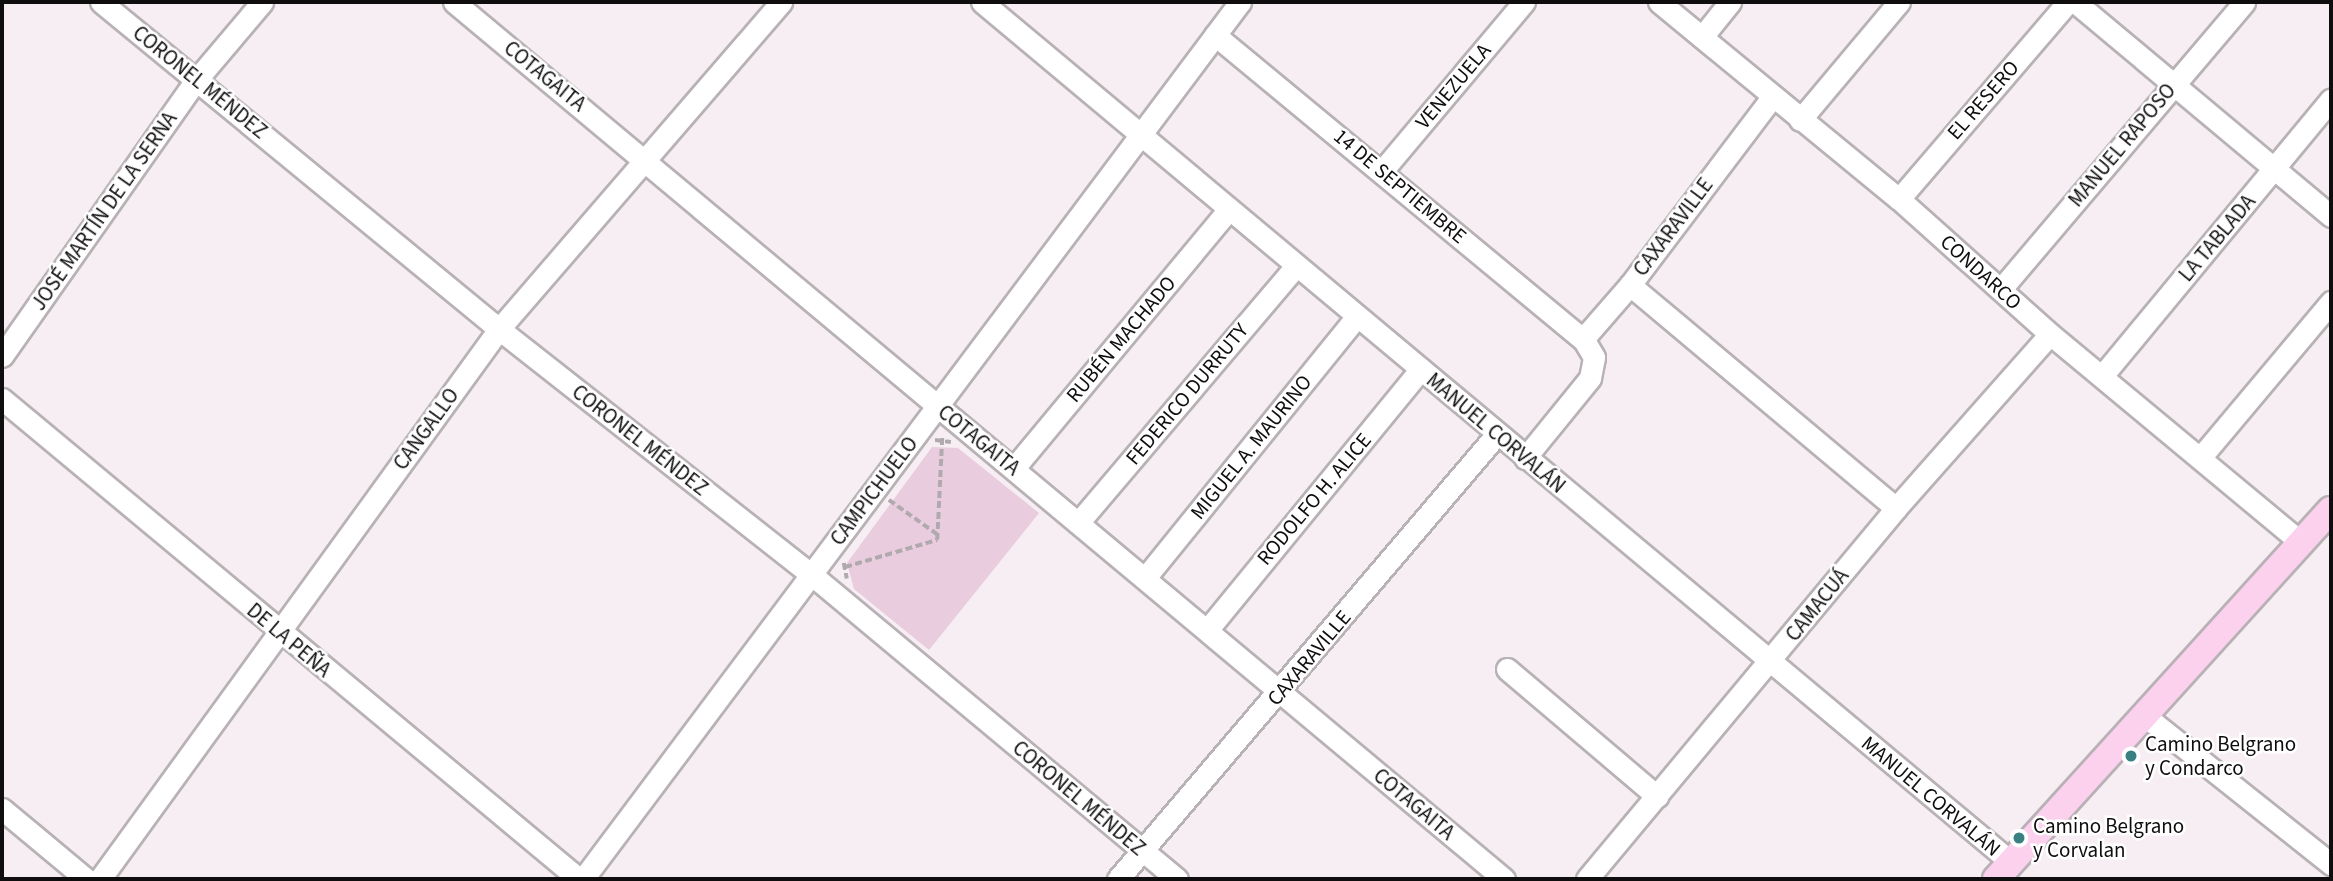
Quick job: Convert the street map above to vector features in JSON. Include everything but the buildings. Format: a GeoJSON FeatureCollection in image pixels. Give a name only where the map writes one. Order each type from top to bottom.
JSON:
{"type":"FeatureCollection","features":[{"type":"Feature","properties":{"kind":"main road"},"geometry":{"type":"LineString","coordinates":[[2003,871],[2331,510]]}},
{"type":"Feature","properties":{"kind":"street","name":"CORONEL MÉNDEZ"},"geometry":{"type":"LineString","coordinates":[[101,2],[499,329],[816,568],[1177,879]]}},
{"type":"Feature","properties":{"kind":"street","name":"JOSÉ MARTÍN DE LA SERNA"},"geometry":{"type":"LineString","coordinates":[[2,356],[197,79],[262,2]]}},
{"type":"Feature","properties":{"kind":"street","name":"COTAGAITA"},"geometry":{"type":"LineString","coordinates":[[454,2],[645,158],[937,406],[1208,629],[1504,879]]}},
{"type":"Feature","properties":{"kind":"street","name":"CANGALLO"},"geometry":{"type":"LineString","coordinates":[[100,879],[499,329],[781,2]]}},
{"type":"Feature","properties":{"kind":"street","name":"MANUEL CORVALÁN"},"geometry":{"type":"LineString","coordinates":[[982,2],[1770,662],[2003,871]]}},
{"type":"Feature","properties":{"kind":"street","name":"CAMPICHUELO"},"geometry":{"type":"LineString","coordinates":[[581,879],[1240,2]]}},
{"type":"Feature","properties":{"kind":"street","name":"VENEZUELA"},"geometry":{"type":"LineString","coordinates":[[1382,171],[1524,2]]}},
{"type":"Feature","properties":{"kind":"street","name":"CONDARCO"},"geometry":{"type":"LineString","coordinates":[[1659,2],[1899,199],[2050,334],[2302,543]]}},
{"type":"Feature","properties":{"kind":"street"},"geometry":{"type":"LineString","coordinates":[[1702,37],[1730,2]]}},
{"type":"Feature","properties":{"kind":"street"},"geometry":{"type":"LineString","coordinates":[[1800,120],[1899,2]]}},
{"type":"Feature","properties":{"kind":"street","name":"EL RESERO"},"geometry":{"type":"LineString","coordinates":[[1899,199],[2068,2]]}},
{"type":"Feature","properties":{"kind":"street"},"geometry":{"type":"LineString","coordinates":[[2075,2],[2331,216]]}},
{"type":"Feature","properties":{"kind":"street","name":"MANUEL RAPOSO"},"geometry":{"type":"LineString","coordinates":[[2001,289],[2244,2]]}},
{"type":"Feature","properties":{"kind":"street","name":"14 DE SEPTIEMBRE"},"geometry":{"type":"LineString","coordinates":[[1215,35],[1583,339]]}},
{"type":"Feature","properties":{"kind":"street","name":"CAXARAVILLE"},"geometry":{"type":"LineString","coordinates":[[1583,339],[1630,285],[1772,97]]}},
{"type":"Feature","properties":{"kind":"street","name":"LA TABLADA"},"geometry":{"type":"LineString","coordinates":[[2102,376],[2331,99]]}},
{"type":"Feature","properties":{"kind":"street","name":"RUBÉN MACHADO"},"geometry":{"type":"LineString","coordinates":[[1014,468],[1228,210]]}},
{"type":"Feature","properties":{"kind":"street","name":"FEDERICO DURRUTY"},"geometry":{"type":"LineString","coordinates":[[1078,523],[1296,265]]}},
{"type":"Feature","properties":{"kind":"street"},"geometry":{"type":"LineString","coordinates":[[1630,285],[1896,508]]}},
{"type":"Feature","properties":{"kind":"street"},"geometry":{"type":"LineString","coordinates":[[2200,458],[2331,302]]}},
{"type":"Feature","properties":{"kind":"street","name":"MIGUEL A. MAURINO"},"geometry":{"type":"LineString","coordinates":[[1145,578],[1357,316]]}},
{"type":"Feature","properties":{"kind":"street","name":"CAMACUÁ"},"geometry":{"type":"LineString","coordinates":[[1587,879],[1896,508],[2050,334]]}},
{"type":"Feature","properties":{"kind":"street"},"geometry":{"type":"LineString","coordinates":[[1525,458],[1590,378],[1594,357],[1583,339]]}},
{"type":"Feature","properties":{"kind":"street","name":"RODOLFO H. ALICE"},"geometry":{"type":"LineString","coordinates":[[1208,629],[1421,369]]}},
{"type":"Feature","properties":{"kind":"street","name":"DE LA PEÑA"},"geometry":{"type":"LineString","coordinates":[[2,399],[278,631],[581,879]]}},
{"type":"Feature","properties":{"kind":"street","name":"CAXARAVILLE"},"geometry":{"type":"LineString","coordinates":[[1118,879],[1281,692],[1497,434]]}},
{"type":"Feature","properties":{"kind":"street"},"geometry":{"type":"LineString","coordinates":[[1507,669],[1657,796]]}},
{"type":"Feature","properties":{"kind":"street"},"geometry":{"type":"LineString","coordinates":[[2145,716],[2331,863],[2315,879]]}},
{"type":"Feature","properties":{"kind":"street"},"geometry":{"type":"LineString","coordinates":[[2,809],[86,879]]}},
{"type":"Feature","properties":{"kind":"path"},"geometry":{"type":"LineString","coordinates":[[816,568],[833,570],[937,540],[943,430]]}},
{"type":"Feature","properties":{"kind":"path"},"geometry":{"type":"LineString","coordinates":[[928,449],[936,438],[961,450]]}},
{"type":"Feature","properties":{"kind":"path"},"geometry":{"type":"LineString","coordinates":[[881,509],[897,489]]}},
{"type":"Feature","properties":{"kind":"path"},"geometry":{"type":"LineString","coordinates":[[889,500],[937,534]]}},
{"type":"Feature","properties":{"kind":"path"},"geometry":{"type":"LineString","coordinates":[[843,558],[848,584]]}},
{"type":"Feature","properties":{"kind":"shaded area"},"geometry":{"type":"Polygon","coordinates":[[[932,447],[958,448],[1039,513],[929,650],[854,589],[847,563],[932,447]]]}},
{"type":"Feature","properties":{"kind":"place","name":"Camino Belgrano y Condarco"},"geometry":{"type":"Point","coordinates":[2131,756]}},
{"type":"Feature","properties":{"kind":"place","name":"Camino Belgrano y Corvalan"},"geometry":{"type":"Point","coordinates":[2019,838]}}]}
